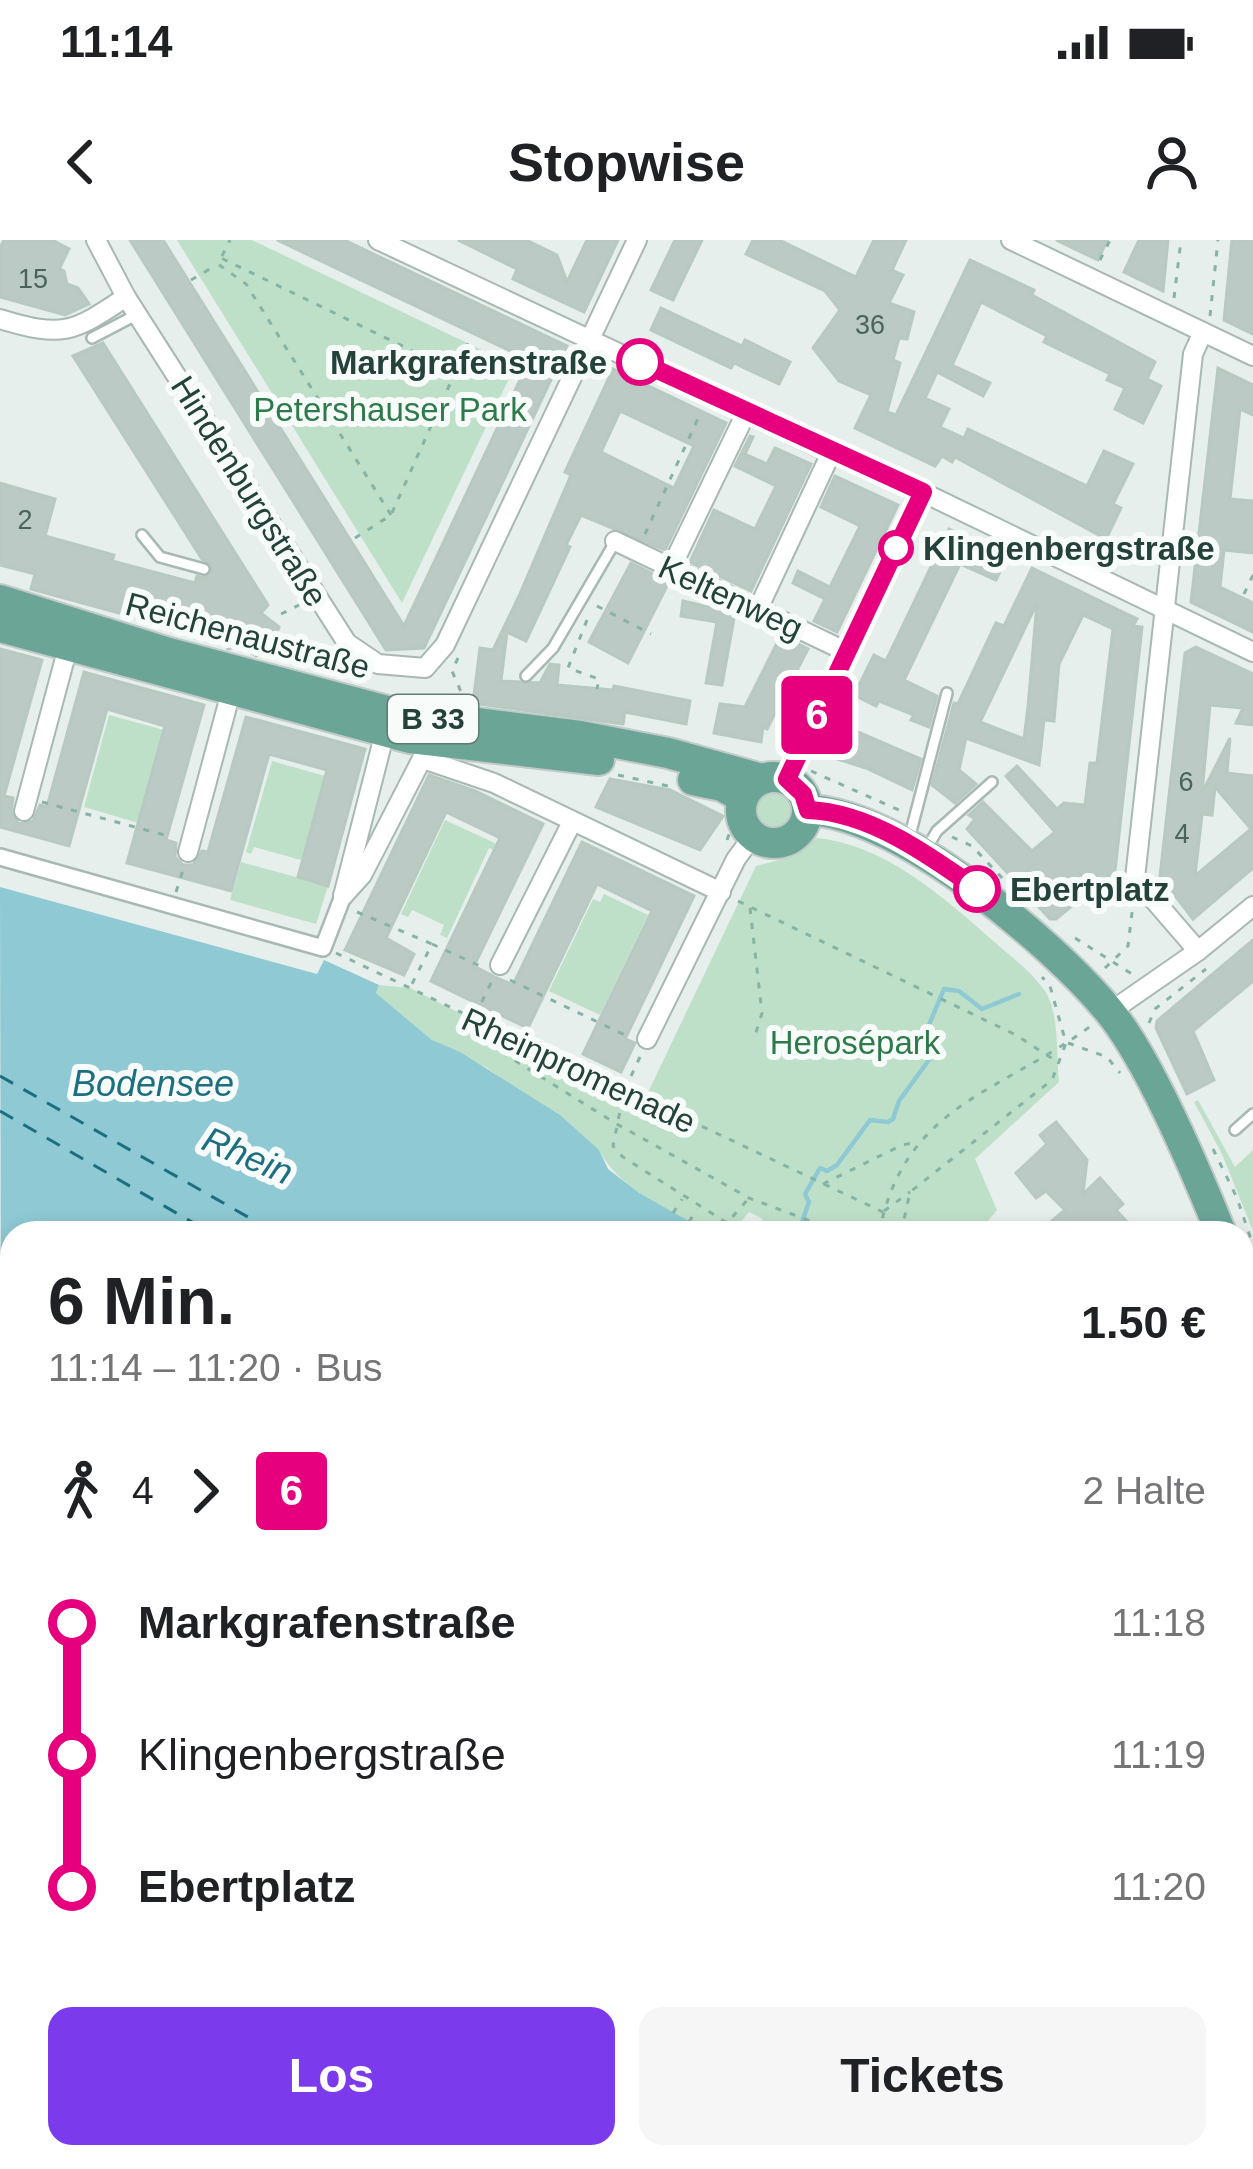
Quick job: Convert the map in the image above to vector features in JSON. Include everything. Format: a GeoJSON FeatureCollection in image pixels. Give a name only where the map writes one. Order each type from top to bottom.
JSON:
{"type":"FeatureCollection","features":[{"type":"Feature","properties":{"kind":"main road","name":"Reichenaustraße"},"geometry":{"type":"LineString","coordinates":[[0,600],[410,716],[580,736],[668,753],[756,792]]}},
{"type":"Feature","properties":{"kind":"main road","name":"Reichenaustraße"},"geometry":{"type":"LineString","coordinates":[[0,626],[385,732],[427,750],[582,757],[756,792]]}},
{"type":"Feature","properties":{"kind":"main road"},"geometry":{"type":"LineString","coordinates":[[814,822],[803,794],[756,792],[743,823],[747,842],[784,842],[814,822],[824,811],[916,849],[980,891],[1110,1012],[1156,1092],[1215,1221]]}},
{"type":"Feature","properties":{"kind":"street","name":"Hindenburgstraße"},"geometry":{"type":"LineString","coordinates":[[96,240],[132,306],[347,643],[378,664],[425,668],[451,652]]}},
{"type":"Feature","properties":{"kind":"street"},"geometry":{"type":"LineString","coordinates":[[378,240],[831,453],[856,460],[1253,652]]}},
{"type":"Feature","properties":{"kind":"street"},"geometry":{"type":"LineString","coordinates":[[451,652],[637,240]]}},
{"type":"Feature","properties":{"kind":"street"},"geometry":{"type":"LineString","coordinates":[[1011,240],[1253,356]]}},
{"type":"Feature","properties":{"kind":"street"},"geometry":{"type":"LineString","coordinates":[[0,319],[57,332],[132,306]]}},
{"type":"Feature","properties":{"kind":"street"},"geometry":{"type":"LineString","coordinates":[[1198,951],[1135,878],[1193,354],[1204,332]]}},
{"type":"Feature","properties":{"kind":"street"},"geometry":{"type":"LineString","coordinates":[[671,568],[746,412]]}},
{"type":"Feature","properties":{"kind":"street"},"geometry":{"type":"LineString","coordinates":[[758,609],[831,453]]}},
{"type":"Feature","properties":{"kind":"street"},"geometry":{"type":"LineString","coordinates":[[756,792],[847,652],[923,492]]}},
{"type":"Feature","properties":{"kind":"street","name":"Keltenweg"},"geometry":{"type":"LineString","coordinates":[[615,542],[847,652]]}},
{"type":"Feature","properties":{"kind":"street"},"geometry":{"type":"LineString","coordinates":[[26,804],[68,647]]}},
{"type":"Feature","properties":{"kind":"street"},"geometry":{"type":"LineString","coordinates":[[188,852],[231,692]]}},
{"type":"Feature","properties":{"kind":"street"},"geometry":{"type":"LineString","coordinates":[[0,857],[323,948],[341,901],[385,732]]}},
{"type":"Feature","properties":{"kind":"street"},"geometry":{"type":"LineString","coordinates":[[341,901],[362,875],[427,750],[721,892]]}},
{"type":"Feature","properties":{"kind":"street"},"geometry":{"type":"LineString","coordinates":[[370,793],[401,801]]}},
{"type":"Feature","properties":{"kind":"street"},"geometry":{"type":"LineString","coordinates":[[498,969],[572,822]]}},
{"type":"Feature","properties":{"kind":"street"},"geometry":{"type":"LineString","coordinates":[[647,1039],[747,842]]}},
{"type":"Feature","properties":{"kind":"street"},"geometry":{"type":"LineString","coordinates":[[1110,1012],[1253,906]]}},
{"type":"Feature","properties":{"kind":"lane"},"geometry":{"type":"LineString","coordinates":[[92,338],[132,306]]}},
{"type":"Feature","properties":{"kind":"lane"},"geometry":{"type":"LineString","coordinates":[[142,535],[160,557],[204,569]]}},
{"type":"Feature","properties":{"kind":"lane"},"geometry":{"type":"LineString","coordinates":[[526,676],[553,648],[615,542]]}},
{"type":"Feature","properties":{"kind":"lane"},"geometry":{"type":"LineString","coordinates":[[916,849],[947,693]]}},
{"type":"Feature","properties":{"kind":"lane"},"geometry":{"type":"LineString","coordinates":[[916,849],[992,782]]}},
{"type":"Feature","properties":{"kind":"lane"},"geometry":{"type":"LineString","coordinates":[[643,848],[698,874],[700,882]]}},
{"type":"Feature","properties":{"kind":"lane"},"geometry":{"type":"LineString","coordinates":[[1235,1130],[1253,1114]]}},
{"type":"Feature","properties":{"kind":"path"},"geometry":{"type":"LineString","coordinates":[[191,280],[220,261],[230,240]]}},
{"type":"Feature","properties":{"kind":"path"},"geometry":{"type":"LineString","coordinates":[[1091,278],[1110,240]]}},
{"type":"Feature","properties":{"kind":"path"},"geometry":{"type":"LineString","coordinates":[[1169,315],[1181,240]]}},
{"type":"Feature","properties":{"kind":"path"},"geometry":{"type":"LineString","coordinates":[[1204,332],[1210,323],[1218,240]]}},
{"type":"Feature","properties":{"kind":"path"},"geometry":{"type":"LineString","coordinates":[[220,261],[454,371]]}},
{"type":"Feature","properties":{"kind":"path"},"geometry":{"type":"LineString","coordinates":[[220,261],[246,284],[391,515]]}},
{"type":"Feature","properties":{"kind":"path"},"geometry":{"type":"LineString","coordinates":[[355,538],[391,515],[471,337]]}},
{"type":"Feature","properties":{"kind":"path"},"geometry":{"type":"LineString","coordinates":[[637,552],[709,395]]}},
{"type":"Feature","properties":{"kind":"path"},"geometry":{"type":"LineString","coordinates":[[1244,595],[1253,575]]}},
{"type":"Feature","properties":{"kind":"path"},"geometry":{"type":"LineString","coordinates":[[281,614],[316,596]]}},
{"type":"Feature","properties":{"kind":"path"},"geometry":{"type":"LineString","coordinates":[[597,688],[599,679],[568,668],[590,602],[651,634]]}},
{"type":"Feature","properties":{"kind":"path"},"geometry":{"type":"LineString","coordinates":[[585,627],[595,631]]}},
{"type":"Feature","properties":{"kind":"path"},"geometry":{"type":"LineString","coordinates":[[451,652],[464,711]]}},
{"type":"Feature","properties":{"kind":"path"},"geometry":{"type":"LineString","coordinates":[[605,772],[681,789]]}},
{"type":"Feature","properties":{"kind":"path"},"geometry":{"type":"LineString","coordinates":[[756,792],[726,842],[747,842],[758,856],[784,852],[810,835],[814,822]]}},
{"type":"Feature","properties":{"kind":"path"},"geometry":{"type":"LineString","coordinates":[[26,804],[158,833]]}},
{"type":"Feature","properties":{"kind":"path"},"geometry":{"type":"LineString","coordinates":[[172,905],[188,852]]}},
{"type":"Feature","properties":{"kind":"path"},"geometry":{"type":"LineString","coordinates":[[1135,878],[1128,946],[1112,962],[1128,968],[1143,991]]}},
{"type":"Feature","properties":{"kind":"path"},"geometry":{"type":"LineString","coordinates":[[721,892],[1049,1053],[1059,1064]]}},
{"type":"Feature","properties":{"kind":"path"},"geometry":{"type":"LineString","coordinates":[[341,901],[498,969],[470,1026],[482,1040],[615,1123],[749,1198],[814,1221]]}},
{"type":"Feature","properties":{"kind":"path"},"geometry":{"type":"LineString","coordinates":[[750,907],[762,1013],[754,1039]]}},
{"type":"Feature","properties":{"kind":"path"},"geometry":{"type":"LineString","coordinates":[[410,988],[432,944]]}},
{"type":"Feature","properties":{"kind":"path","name":"Rheinpromenade"},"geometry":{"type":"LineString","coordinates":[[323,948],[883,1212]]}},
{"type":"Feature","properties":{"kind":"path"},"geometry":{"type":"LineString","coordinates":[[883,1212],[1052,1080],[1066,1042],[1050,986],[1033,968]]}},
{"type":"Feature","properties":{"kind":"path"},"geometry":{"type":"LineString","coordinates":[[524,986],[622,1034]]}},
{"type":"Feature","properties":{"kind":"path"},"geometry":{"type":"LineString","coordinates":[[1152,1032],[1150,1017],[1155,1009]]}},
{"type":"Feature","properties":{"kind":"path"},"geometry":{"type":"LineString","coordinates":[[881,1221],[902,1165],[919,1142],[963,1102],[1110,1012]]}},
{"type":"Feature","properties":{"kind":"path"},"geometry":{"type":"LineString","coordinates":[[647,1039],[624,1091],[614,1146],[622,1157],[724,1221]]}},
{"type":"Feature","properties":{"kind":"path"},"geometry":{"type":"LineString","coordinates":[[1066,1042],[1108,1057]]}},
{"type":"Feature","properties":{"kind":"path"},"geometry":{"type":"LineString","coordinates":[[818,1184],[902,1145],[919,1142]]}},
{"type":"Feature","properties":{"kind":"path"},"geometry":{"type":"LineString","coordinates":[[904,1221],[910,1192]]}},
{"type":"Feature","properties":{"kind":"path"},"geometry":{"type":"LineString","coordinates":[[673,1213],[683,1197]]}},
{"type":"Feature","properties":{"kind":"path"},"geometry":{"type":"LineString","coordinates":[[729,1221],[749,1198]]}},
{"type":"Feature","properties":{"kind":"path"},"geometry":{"type":"LineString","coordinates":[[690,1221],[698,1206]]}},
{"type":"Feature","properties":{"kind":"green space","name":"Petershauser Park"},"geometry":{"type":"Polygon","coordinates":[[[177,240],[252,240],[515,366],[402,603],[177,240]]]}},
{"type":"Feature","properties":{"kind":"green space"},"geometry":{"type":"Polygon","coordinates":[[[109,715],[164,730],[142,824],[84,807],[109,715]]]}},
{"type":"Feature","properties":{"kind":"green space"},"geometry":{"type":"Polygon","coordinates":[[[272,761],[325,776],[301,860],[254,847],[251,854],[246,852],[272,761]]]}},
{"type":"Feature","properties":{"kind":"green space"},"geometry":{"type":"Polygon","coordinates":[[[775,792],[788,797],[793,810],[788,823],[775,828],[762,823],[757,810],[762,797],[775,792]]]}},
{"type":"Feature","properties":{"kind":"green space"},"geometry":{"type":"Polygon","coordinates":[[[445,820],[499,845],[496,850],[489,848],[447,938],[440,935],[444,925],[412,910],[408,917],[401,914],[445,820]]]}},
{"type":"Feature","properties":{"kind":"green space","name":"Herosépark"},"geometry":{"type":"Polygon","coordinates":[[[817,838],[889,862],[953,906],[1020,964],[1050,1000],[1059,1082],[975,1159],[997,1210],[988,1221],[762,1221],[749,1212],[742,1221],[687,1221],[638,1193],[599,1150],[487,1068],[432,1040],[376,993],[379,985],[410,988],[642,1105],[756,866],[794,856],[817,838]]]}},
{"type":"Feature","properties":{"kind":"green space"},"geometry":{"type":"Polygon","coordinates":[[[241,862],[328,886],[316,924],[230,900],[241,862]]]}},
{"type":"Feature","properties":{"kind":"green space"},"geometry":{"type":"Polygon","coordinates":[[[604,894],[648,915],[600,1015],[549,991],[593,899],[600,902],[604,894]]]}},
{"type":"Feature","properties":{"kind":"green space"},"geometry":{"type":"Polygon","coordinates":[[[1198,1100],[1235,1167],[1253,1150],[1253,1221],[1249,1221],[1222,1154],[1194,1102],[1198,1100]]]}},
{"type":"Feature","properties":{"kind":"water","name":"Bodensee"},"geometry":{"type":"Polygon","coordinates":[[[0,887],[317,974],[324,960],[379,985],[376,993],[432,1040],[460,1052],[560,1115],[599,1150],[608,1169],[689,1221],[1,1221],[0,887]]]}},
{"type":"Feature","properties":{"kind":"building"},"geometry":{"type":"Polygon","coordinates":[[[4,240],[52,240],[69,249],[59,269],[67,284],[78,288],[89,304],[65,315],[0,297],[4,240]]]}},
{"type":"Feature","properties":{"kind":"building"},"geometry":{"type":"Polygon","coordinates":[[[130,240],[163,240],[404,626],[527,365],[540,365],[277,240],[344,240],[567,346],[424,648],[386,650],[130,240]]]}},
{"type":"Feature","properties":{"kind":"building"},"geometry":{"type":"Polygon","coordinates":[[[458,240],[526,240],[557,255],[567,282],[587,240],[618,240],[584,312],[513,279],[517,269],[458,240]]]}},
{"type":"Feature","properties":{"kind":"building"},"geometry":{"type":"Polygon","coordinates":[[[675,240],[702,240],[673,300],[651,290],[675,240]]]}},
{"type":"Feature","properties":{"kind":"building"},"geometry":{"type":"Polygon","coordinates":[[[753,240],[779,240],[856,277],[874,240],[906,240],[892,270],[903,275],[889,303],[914,312],[907,339],[899,338],[893,360],[900,363],[887,412],[896,415],[970,260],[1034,290],[1032,295],[1155,362],[1147,379],[1161,386],[1143,423],[1115,409],[1125,388],[1107,380],[1110,374],[1044,342],[1047,336],[981,302],[952,365],[990,383],[983,396],[937,372],[925,398],[949,409],[940,427],[964,438],[968,429],[1087,486],[1104,451],[1133,464],[1113,504],[1121,508],[1106,539],[955,457],[952,462],[942,456],[935,466],[855,428],[871,395],[839,381],[813,348],[840,310],[825,291],[746,254],[753,240]]]}},
{"type":"Feature","properties":{"kind":"building"},"geometry":{"type":"Polygon","coordinates":[[[1056,240],[1107,240],[1098,260],[1056,240]]]}},
{"type":"Feature","properties":{"kind":"building"},"geometry":{"type":"Polygon","coordinates":[[[1139,240],[1168,240],[1163,291],[1124,272],[1139,240]]]}},
{"type":"Feature","properties":{"kind":"building"},"geometry":{"type":"Polygon","coordinates":[[[1232,240],[1253,240],[1253,334],[1224,320],[1232,240]]]}},
{"type":"Feature","properties":{"kind":"building"},"geometry":{"type":"Polygon","coordinates":[[[661,308],[742,346],[745,340],[790,362],[779,384],[734,363],[731,368],[651,330],[661,308]]]}},
{"type":"Feature","properties":{"kind":"building"},"geometry":{"type":"Polygon","coordinates":[[[103,343],[268,605],[261,613],[279,627],[256,656],[240,646],[228,649],[225,642],[31,589],[35,574],[0,565],[0,483],[55,499],[45,536],[114,555],[112,561],[195,583],[197,576],[205,578],[212,572],[73,356],[103,343]]]}},
{"type":"Feature","properties":{"kind":"building"},"geometry":{"type":"Polygon","coordinates":[[[1218,368],[1253,385],[1253,415],[1240,409],[1230,499],[1253,501],[1253,553],[1224,550],[1220,587],[1253,603],[1253,632],[1191,602],[1218,368]]]}},
{"type":"Feature","properties":{"kind":"building"},"geometry":{"type":"Polygon","coordinates":[[[613,369],[726,423],[665,550],[581,515],[526,641],[507,632],[501,681],[540,683],[550,664],[559,665],[557,685],[613,690],[614,686],[690,701],[686,724],[625,712],[623,724],[473,703],[480,648],[493,650],[571,475],[565,472],[613,369]],[[620,411],[601,452],[674,488],[694,446],[620,411]]]}},
{"type":"Feature","properties":{"kind":"building"},"geometry":{"type":"Polygon","coordinates":[[[750,436],[745,454],[767,464],[775,448],[811,464],[751,591],[690,562],[714,510],[755,529],[776,486],[735,466],[750,436]]]}},
{"type":"Feature","properties":{"kind":"building"},"geometry":{"type":"Polygon","coordinates":[[[835,476],[898,505],[837,632],[814,621],[825,599],[793,583],[798,571],[830,587],[860,526],[821,507],[835,476]]]}},
{"type":"Feature","properties":{"kind":"building"},"geometry":{"type":"Polygon","coordinates":[[[949,529],[1007,557],[996,580],[960,564],[904,680],[937,696],[929,727],[911,720],[914,715],[854,695],[874,655],[886,661],[949,529]]]}},
{"type":"Feature","properties":{"kind":"building"},"geometry":{"type":"Polygon","coordinates":[[[631,563],[669,582],[628,663],[589,642],[631,563]]]}},
{"type":"Feature","properties":{"kind":"building"},"geometry":{"type":"Polygon","coordinates":[[[1032,568],[1137,619],[1133,626],[1142,627],[1115,871],[1056,919],[1050,919],[967,829],[975,819],[969,815],[983,802],[1032,851],[1055,832],[1006,776],[1017,766],[1057,809],[1064,803],[1085,805],[1090,763],[1097,763],[1113,629],[1083,615],[1059,664],[1054,721],[1044,720],[1039,765],[966,738],[959,770],[976,784],[955,803],[932,785],[954,703],[958,704],[996,623],[1004,626],[1032,568]],[[1037,603],[980,722],[1024,739],[1037,603]]]}},
{"type":"Feature","properties":{"kind":"building"},"geometry":{"type":"Polygon","coordinates":[[[683,601],[735,613],[722,685],[706,683],[717,622],[681,616],[683,601]]]}},
{"type":"Feature","properties":{"kind":"building"},"geometry":{"type":"Polygon","coordinates":[[[781,635],[808,649],[767,729],[763,727],[761,742],[714,733],[720,704],[745,707],[781,635]]]}},
{"type":"Feature","properties":{"kind":"building"},"geometry":{"type":"Polygon","coordinates":[[[1196,647],[1253,674],[1253,725],[1236,723],[1243,708],[1210,705],[1202,793],[1230,738],[1227,773],[1253,776],[1253,868],[1193,919],[1160,876],[1185,653],[1196,647]],[[1215,787],[1212,815],[1202,814],[1195,876],[1251,829],[1215,787]]]}},
{"type":"Feature","properties":{"kind":"building"},"geometry":{"type":"Polygon","coordinates":[[[0,649],[42,660],[4,796],[13,798],[11,813],[19,824],[33,821],[40,805],[47,807],[84,672],[204,705],[166,840],[176,843],[175,857],[183,865],[193,865],[202,851],[208,852],[246,717],[365,749],[328,886],[298,877],[327,770],[269,754],[231,891],[127,863],[165,726],[107,709],[69,846],[0,827],[0,649]]]}},
{"type":"Feature","properties":{"kind":"building"},"geometry":{"type":"Polygon","coordinates":[[[827,726],[852,736],[853,730],[921,759],[912,790],[866,768],[815,752],[827,726]]]}},
{"type":"Feature","properties":{"kind":"building"},"geometry":{"type":"Polygon","coordinates":[[[429,775],[543,824],[474,966],[495,977],[513,985],[582,842],[694,896],[625,1039],[635,1043],[621,1072],[583,1054],[652,911],[597,884],[528,1028],[490,1010],[431,981],[500,838],[446,812],[386,938],[414,954],[404,975],[345,950],[429,775]]]}},
{"type":"Feature","properties":{"kind":"building"},"geometry":{"type":"Polygon","coordinates":[[[610,779],[670,790],[723,816],[700,850],[596,807],[610,779]]]}},
{"type":"Feature","properties":{"kind":"building"},"geometry":{"type":"Polygon","coordinates":[[[1253,940],[1253,981],[1193,1031],[1214,1080],[1187,1094],[1157,1021],[1253,940]]]}},
{"type":"Feature","properties":{"kind":"building"},"geometry":{"type":"Polygon","coordinates":[[[1056,1122],[1087,1160],[1083,1194],[1100,1178],[1123,1204],[1116,1210],[1126,1221],[1052,1221],[1065,1210],[1046,1191],[1036,1198],[1016,1173],[1047,1144],[1040,1135],[1056,1122]]]}},
{"type":"Feature","properties":{"kind":"waterway"},"geometry":{"type":"LineString","coordinates":[[802,1221],[809,1202],[805,1194],[820,1168],[827,1171],[837,1165],[870,1120],[893,1119],[899,1101],[931,1057],[935,1050],[929,1025],[944,989],[959,991],[982,1009],[1019,994]]}},
{"type":"Feature","properties":{"kind":"ferry route"},"geometry":{"type":"LineString","coordinates":[[0,1076],[255,1221]]}},
{"type":"Feature","properties":{"kind":"ferry route"},"geometry":{"type":"LineString","coordinates":[[0,1111],[190,1221]]}},
{"type":"Feature","properties":{"kind":"bus line","name":"6"},"geometry":{"type":"LineString","coordinates":[[640,362],[923,492],[787,779],[803,794],[808,810],[824,811],[899,839],[977,889]]}},
{"type":"Feature","properties":{"kind":"place","name":"Markgrafenstraße"},"geometry":{"type":"Point","coordinates":[640,362]}},
{"type":"Feature","properties":{"kind":"place","name":"Klingenbergstraße"},"geometry":{"type":"Point","coordinates":[896,548]}},
{"type":"Feature","properties":{"kind":"place","name":"Ebertplatz"},"geometry":{"type":"Point","coordinates":[977,889]}},
{"type":"Feature","properties":{"kind":"water label","name":"Rhein"},"geometry":{"type":"Point","coordinates":[248,1155]}}]}
